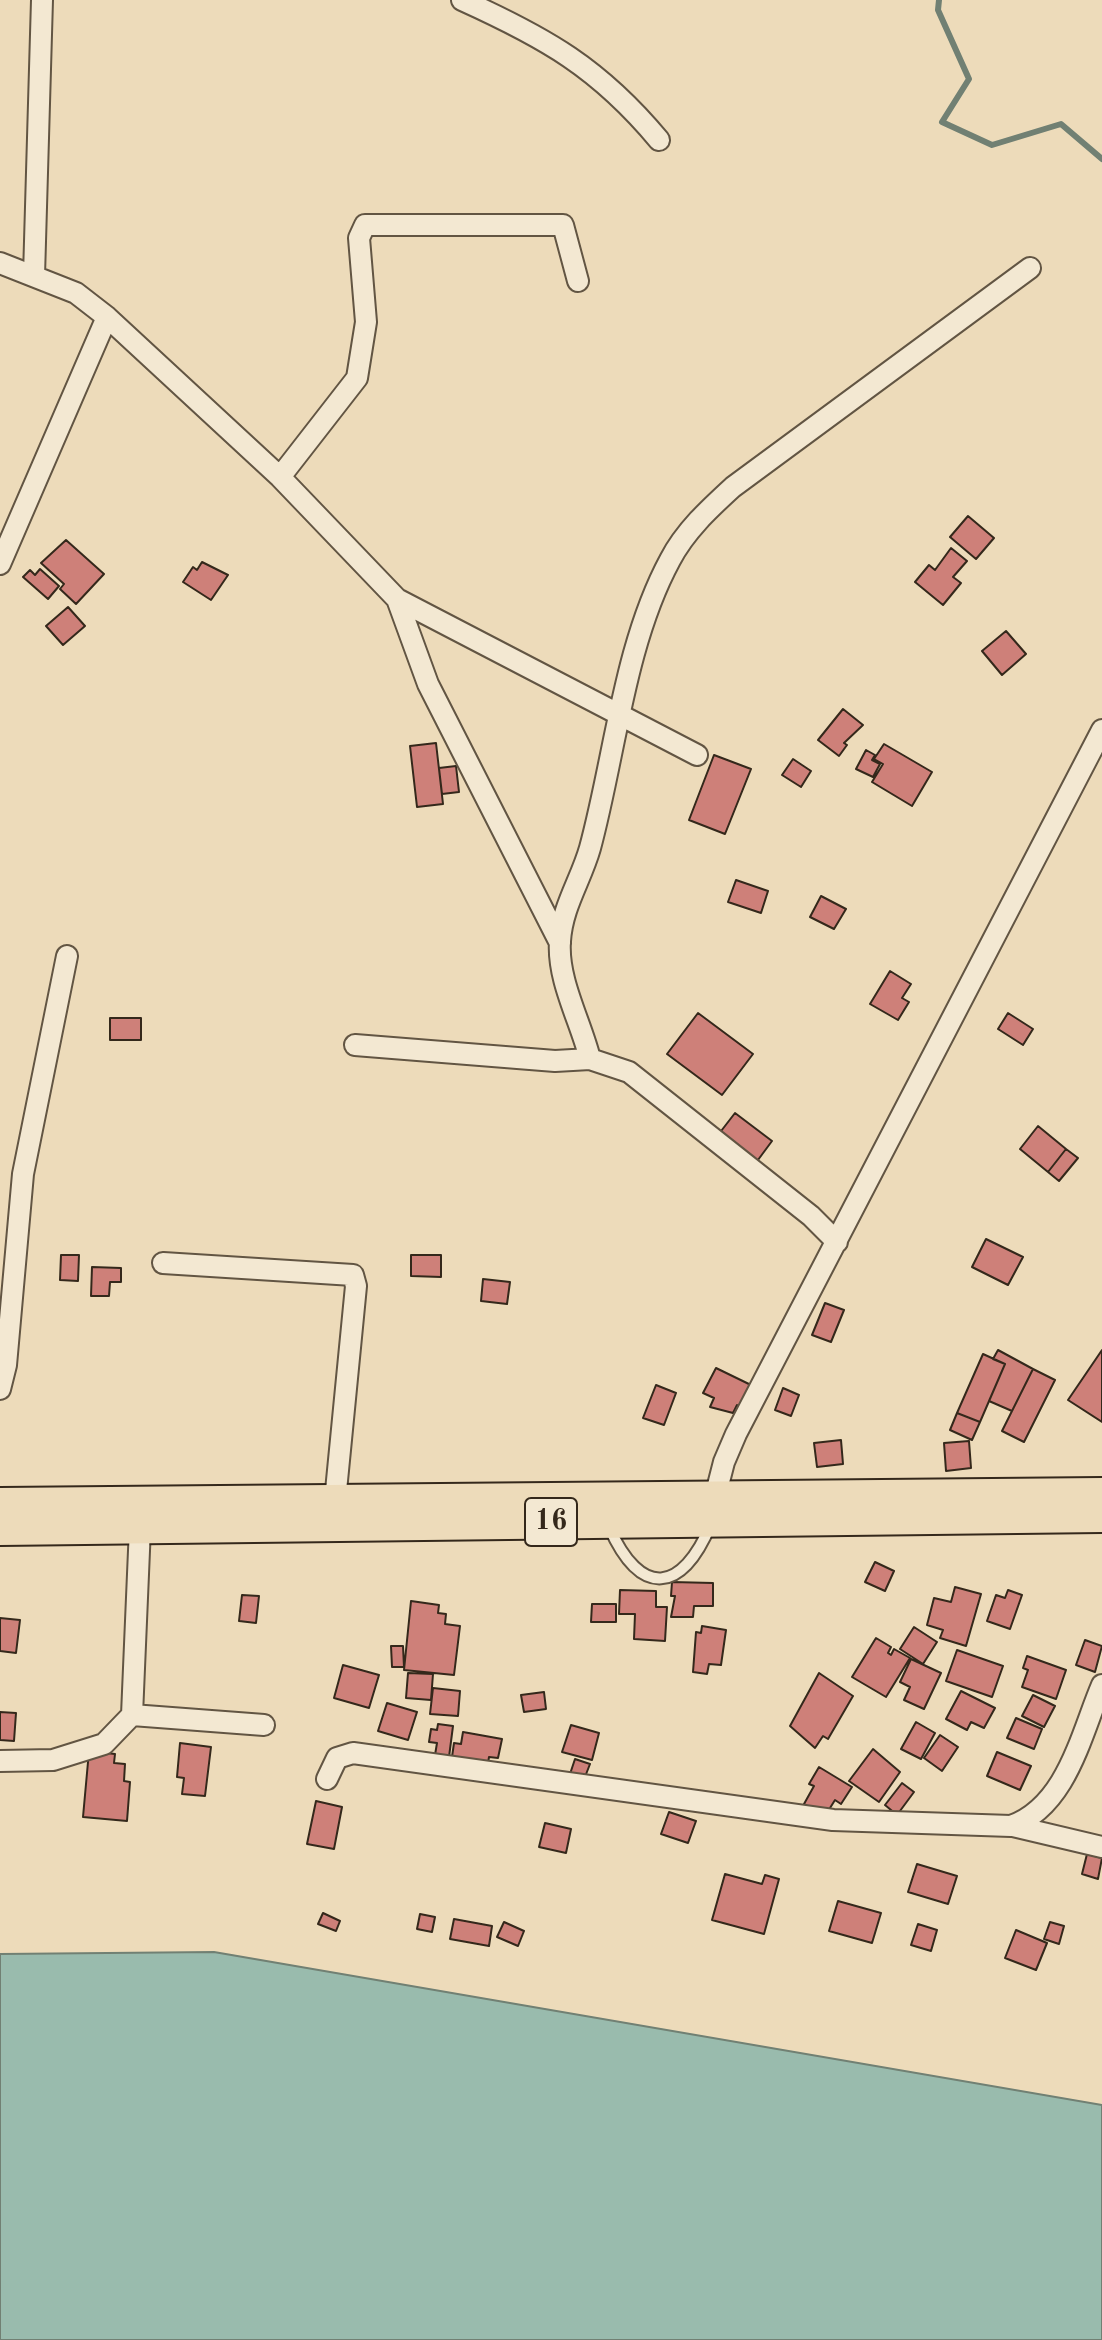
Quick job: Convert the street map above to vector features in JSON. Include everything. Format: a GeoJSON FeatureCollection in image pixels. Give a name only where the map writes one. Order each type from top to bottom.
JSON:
{"type":"FeatureCollection","features":[{"type":"Feature","properties":{"kind":"highway","name":"16"},"geometry":{"type":"LineString","coordinates":[[0,1529],[607,1522],[713,1509],[1102,1494]]}},
{"type":"Feature","properties":{"kind":"highway","name":"16"},"geometry":{"type":"LineString","coordinates":[[0,1504],[335,1501],[1102,1516]]}},
{"type":"Feature","properties":{"kind":"street"},"geometry":{"type":"LineString","coordinates":[[34,276],[42,0]]}},
{"type":"Feature","properties":{"kind":"street"},"geometry":{"type":"LineString","coordinates":[[462,0],[574,57],[627,102],[659,140]]}},
{"type":"Feature","properties":{"kind":"street"},"geometry":{"type":"LineString","coordinates":[[280,477],[357,378],[366,322],[359,238],[360,230],[365,225],[563,225],[578,281]]}},
{"type":"Feature","properties":{"kind":"street"},"geometry":{"type":"LineString","coordinates":[[0,263],[76,293],[107,317],[280,477],[397,599],[697,755]]}},
{"type":"Feature","properties":{"kind":"street"},"geometry":{"type":"LineString","coordinates":[[590,1059],[565,980],[560,943],[567,903],[589,852],[645,622],[670,560],[699,518],[733,487],[1030,268]]}},
{"type":"Feature","properties":{"kind":"street"},"geometry":{"type":"LineString","coordinates":[[0,564],[107,317]]}},
{"type":"Feature","properties":{"kind":"street"},"geometry":{"type":"LineString","coordinates":[[397,599],[428,684],[560,943]]}},
{"type":"Feature","properties":{"kind":"street"},"geometry":{"type":"LineString","coordinates":[[713,1509],[736,1434],[1102,730]]}},
{"type":"Feature","properties":{"kind":"street"},"geometry":{"type":"LineString","coordinates":[[0,1389],[6,1365],[23,1174],[67,956]]}},
{"type":"Feature","properties":{"kind":"street"},"geometry":{"type":"LineString","coordinates":[[355,1045],[555,1061],[590,1059],[629,1072],[811,1216],[837,1242]]}},
{"type":"Feature","properties":{"kind":"street"},"geometry":{"type":"LineString","coordinates":[[163,1263],[353,1275],[356,1286],[335,1501]]}},
{"type":"Feature","properties":{"kind":"street"},"geometry":{"type":"LineString","coordinates":[[0,1761],[53,1760],[104,1744],[132,1715],[140,1527]]}},
{"type":"Feature","properties":{"kind":"street"},"geometry":{"type":"LineString","coordinates":[[1011,1826],[1031,1819],[1070,1767],[1102,1685]]}},
{"type":"Feature","properties":{"kind":"street"},"geometry":{"type":"LineString","coordinates":[[132,1715],[264,1725]]}},
{"type":"Feature","properties":{"kind":"street"},"geometry":{"type":"LineString","coordinates":[[327,1779],[337,1758],[353,1753],[833,1820],[1011,1826],[1102,1847]]}},
{"type":"Feature","properties":{"kind":"lane"},"geometry":{"type":"LineString","coordinates":[[607,1522],[620,1551],[633,1568],[654,1578],[665,1578],[676,1576],[695,1556],[713,1509]]}},
{"type":"Feature","properties":{"kind":"shaded area"},"geometry":{"type":"Polygon","coordinates":[[[214,1952],[1102,2105],[1102,2340],[0,2340],[0,1954],[214,1952]]]}},
{"type":"Feature","properties":{"kind":"building"},"geometry":{"type":"Polygon","coordinates":[[[968,516],[994,538],[976,559],[950,537],[968,516]]]}},
{"type":"Feature","properties":{"kind":"building"},"geometry":{"type":"Polygon","coordinates":[[[66,540],[104,574],[76,604],[60,589],[64,584],[41,563],[66,540]]]}},
{"type":"Feature","properties":{"kind":"building"},"geometry":{"type":"Polygon","coordinates":[[[951,548],[967,561],[953,577],[961,583],[943,605],[915,582],[929,565],[935,570],[951,548]]]}},
{"type":"Feature","properties":{"kind":"building"},"geometry":{"type":"Polygon","coordinates":[[[202,562],[228,575],[211,600],[183,582],[193,567],[197,570],[202,562]]]}},
{"type":"Feature","properties":{"kind":"building"},"geometry":{"type":"Polygon","coordinates":[[[40,569],[59,586],[48,599],[23,577],[30,570],[35,575],[40,569]]]}},
{"type":"Feature","properties":{"kind":"building"},"geometry":{"type":"Polygon","coordinates":[[[68,607],[85,626],[63,645],[46,626],[68,607]]]}},
{"type":"Feature","properties":{"kind":"building"},"geometry":{"type":"Polygon","coordinates":[[[1006,631],[1026,654],[1002,675],[982,651],[1006,631]]]}},
{"type":"Feature","properties":{"kind":"building"},"geometry":{"type":"Polygon","coordinates":[[[843,709],[863,725],[844,743],[847,745],[839,756],[818,740],[843,709]]]}},
{"type":"Feature","properties":{"kind":"building"},"geometry":{"type":"Polygon","coordinates":[[[436,743],[443,804],[417,807],[410,746],[436,743]]]}},
{"type":"Feature","properties":{"kind":"building"},"geometry":{"type":"Polygon","coordinates":[[[884,744],[932,772],[912,806],[872,782],[883,764],[874,759],[884,744]]]}},
{"type":"Feature","properties":{"kind":"building"},"geometry":{"type":"Polygon","coordinates":[[[866,750],[875,755],[872,760],[880,764],[873,777],[856,769],[866,750]]]}},
{"type":"Feature","properties":{"kind":"building"},"geometry":{"type":"Polygon","coordinates":[[[714,755],[751,769],[725,834],[689,820],[714,755]]]}},
{"type":"Feature","properties":{"kind":"building"},"geometry":{"type":"Polygon","coordinates":[[[793,759],[811,771],[801,787],[782,775],[793,759]]]}},
{"type":"Feature","properties":{"kind":"building"},"geometry":{"type":"Polygon","coordinates":[[[456,766],[459,792],[442,794],[439,768],[456,766]]]}},
{"type":"Feature","properties":{"kind":"building"},"geometry":{"type":"Polygon","coordinates":[[[736,880],[768,891],[761,913],[728,902],[736,880]]]}},
{"type":"Feature","properties":{"kind":"building"},"geometry":{"type":"Polygon","coordinates":[[[821,896],[846,909],[834,929],[810,917],[821,896]]]}},
{"type":"Feature","properties":{"kind":"building"},"geometry":{"type":"Polygon","coordinates":[[[890,971],[911,984],[902,998],[909,1002],[898,1020],[870,1004],[890,971]]]}},
{"type":"Feature","properties":{"kind":"building"},"geometry":{"type":"Polygon","coordinates":[[[698,1013],[753,1054],[722,1095],[667,1054],[698,1013]]]}},
{"type":"Feature","properties":{"kind":"building"},"geometry":{"type":"Polygon","coordinates":[[[1008,1013],[1033,1029],[1023,1045],[998,1029],[1008,1013]]]}},
{"type":"Feature","properties":{"kind":"building"},"geometry":{"type":"Polygon","coordinates":[[[110,1018],[141,1018],[141,1040],[110,1040],[110,1018]]]}},
{"type":"Feature","properties":{"kind":"building"},"geometry":{"type":"Polygon","coordinates":[[[735,1113],[772,1141],[755,1164],[718,1135],[735,1113]]]}},
{"type":"Feature","properties":{"kind":"building"},"geometry":{"type":"Polygon","coordinates":[[[1038,1126],[1066,1149],[1048,1172],[1020,1149],[1038,1126]]]}},
{"type":"Feature","properties":{"kind":"building"},"geometry":{"type":"Polygon","coordinates":[[[1066,1149],[1078,1158],[1059,1181],[1048,1172],[1066,1149]]]}},
{"type":"Feature","properties":{"kind":"building"},"geometry":{"type":"Polygon","coordinates":[[[986,1239],[1023,1257],[1008,1285],[972,1267],[986,1239]]]}},
{"type":"Feature","properties":{"kind":"building"},"geometry":{"type":"Polygon","coordinates":[[[61,1255],[79,1255],[78,1281],[60,1280],[61,1255]]]}},
{"type":"Feature","properties":{"kind":"building"},"geometry":{"type":"Polygon","coordinates":[[[411,1255],[441,1255],[441,1277],[411,1276],[411,1255]]]}},
{"type":"Feature","properties":{"kind":"building"},"geometry":{"type":"Polygon","coordinates":[[[92,1267],[121,1268],[121,1282],[110,1282],[109,1296],[91,1296],[92,1267]]]}},
{"type":"Feature","properties":{"kind":"building"},"geometry":{"type":"Polygon","coordinates":[[[483,1279],[510,1282],[507,1304],[481,1301],[483,1279]]]}},
{"type":"Feature","properties":{"kind":"building"},"geometry":{"type":"Polygon","coordinates":[[[825,1303],[844,1310],[831,1342],[812,1335],[825,1303]]]}},
{"type":"Feature","properties":{"kind":"building"},"geometry":{"type":"Polygon","coordinates":[[[998,1350],[1033,1369],[1012,1411],[989,1401],[1005,1364],[993,1359],[998,1350]]]}},
{"type":"Feature","properties":{"kind":"building"},"geometry":{"type":"Polygon","coordinates":[[[1102,1350],[1102,1422],[1068,1400],[1102,1350]]]}},
{"type":"Feature","properties":{"kind":"building"},"geometry":{"type":"Polygon","coordinates":[[[983,1354],[1005,1364],[980,1422],[957,1413],[983,1354]]]}},
{"type":"Feature","properties":{"kind":"building"},"geometry":{"type":"Polygon","coordinates":[[[716,1368],[753,1386],[742,1408],[737,1405],[733,1413],[710,1407],[714,1398],[703,1393],[716,1368]]]}},
{"type":"Feature","properties":{"kind":"building"},"geometry":{"type":"Polygon","coordinates":[[[1033,1369],[1055,1380],[1024,1442],[1002,1431],[1033,1369]]]}},
{"type":"Feature","properties":{"kind":"building"},"geometry":{"type":"Polygon","coordinates":[[[656,1385],[676,1393],[664,1425],[643,1418],[656,1385]]]}},
{"type":"Feature","properties":{"kind":"building"},"geometry":{"type":"Polygon","coordinates":[[[783,1388],[799,1395],[791,1416],[775,1410],[783,1388]]]}},
{"type":"Feature","properties":{"kind":"building"},"geometry":{"type":"Polygon","coordinates":[[[957,1413],[980,1422],[972,1440],[950,1430],[957,1413]]]}},
{"type":"Feature","properties":{"kind":"building"},"geometry":{"type":"Polygon","coordinates":[[[841,1440],[843,1464],[817,1467],[814,1443],[841,1440]]]}},
{"type":"Feature","properties":{"kind":"building"},"geometry":{"type":"Polygon","coordinates":[[[969,1441],[971,1468],[946,1471],[944,1443],[969,1441]]]}},
{"type":"Feature","properties":{"kind":"building"},"geometry":{"type":"Polygon","coordinates":[[[875,1562],[894,1571],[885,1591],[865,1582],[875,1562]]]}},
{"type":"Feature","properties":{"kind":"building"},"geometry":{"type":"Polygon","coordinates":[[[672,1582],[713,1583],[713,1606],[694,1606],[693,1617],[671,1617],[675,1596],[671,1596],[672,1582]]]}},
{"type":"Feature","properties":{"kind":"building"},"geometry":{"type":"Polygon","coordinates":[[[955,1587],[981,1594],[966,1646],[940,1638],[943,1630],[927,1625],[934,1598],[951,1602],[955,1587]]]}},
{"type":"Feature","properties":{"kind":"building"},"geometry":{"type":"Polygon","coordinates":[[[620,1590],[656,1591],[656,1607],[667,1607],[665,1641],[634,1639],[635,1614],[619,1614],[620,1590]]]}},
{"type":"Feature","properties":{"kind":"building"},"geometry":{"type":"Polygon","coordinates":[[[1008,1590],[1022,1595],[1010,1629],[987,1621],[996,1595],[1005,1598],[1008,1590]]]}},
{"type":"Feature","properties":{"kind":"building"},"geometry":{"type":"Polygon","coordinates":[[[242,1595],[259,1596],[256,1623],[239,1621],[242,1595]]]}},
{"type":"Feature","properties":{"kind":"building"},"geometry":{"type":"Polygon","coordinates":[[[411,1601],[439,1605],[438,1613],[446,1614],[445,1624],[460,1626],[454,1675],[404,1670],[411,1601]]]}},
{"type":"Feature","properties":{"kind":"building"},"geometry":{"type":"Polygon","coordinates":[[[592,1604],[616,1604],[616,1622],[591,1622],[592,1604]]]}},
{"type":"Feature","properties":{"kind":"building"},"geometry":{"type":"Polygon","coordinates":[[[0,1618],[20,1620],[16,1653],[0,1651],[0,1618]]]}},
{"type":"Feature","properties":{"kind":"building"},"geometry":{"type":"Polygon","coordinates":[[[702,1626],[726,1630],[721,1665],[709,1664],[707,1674],[693,1672],[696,1632],[701,1633],[702,1626]]]}},
{"type":"Feature","properties":{"kind":"building"},"geometry":{"type":"Polygon","coordinates":[[[914,1627],[937,1642],[923,1664],[900,1649],[914,1627]]]}},
{"type":"Feature","properties":{"kind":"building"},"geometry":{"type":"Polygon","coordinates":[[[876,1638],[891,1647],[888,1653],[891,1655],[894,1649],[910,1658],[886,1697],[852,1677],[876,1638]]]}},
{"type":"Feature","properties":{"kind":"building"},"geometry":{"type":"Polygon","coordinates":[[[1085,1640],[1102,1646],[1095,1672],[1076,1665],[1085,1640]]]}},
{"type":"Feature","properties":{"kind":"building"},"geometry":{"type":"Polygon","coordinates":[[[391,1646],[403,1646],[404,1667],[392,1667],[391,1646]]]}},
{"type":"Feature","properties":{"kind":"building"},"geometry":{"type":"Polygon","coordinates":[[[957,1650],[1003,1666],[992,1697],[946,1681],[957,1650]]]}},
{"type":"Feature","properties":{"kind":"building"},"geometry":{"type":"Polygon","coordinates":[[[1027,1656],[1066,1670],[1056,1699],[1022,1687],[1028,1670],[1023,1668],[1027,1656]]]}},
{"type":"Feature","properties":{"kind":"building"},"geometry":{"type":"Polygon","coordinates":[[[911,1659],[941,1673],[924,1709],[904,1700],[910,1687],[900,1682],[911,1659]]]}},
{"type":"Feature","properties":{"kind":"building"},"geometry":{"type":"Polygon","coordinates":[[[343,1665],[379,1675],[369,1708],[334,1698],[343,1665]]]}},
{"type":"Feature","properties":{"kind":"building"},"geometry":{"type":"Polygon","coordinates":[[[408,1673],[433,1674],[431,1700],[406,1698],[408,1673]]]}},
{"type":"Feature","properties":{"kind":"building"},"geometry":{"type":"Polygon","coordinates":[[[819,1673],[853,1696],[828,1739],[823,1736],[815,1748],[790,1726],[819,1673]]]}},
{"type":"Feature","properties":{"kind":"building"},"geometry":{"type":"Polygon","coordinates":[[[433,1688],[460,1691],[458,1716],[430,1714],[433,1688]]]}},
{"type":"Feature","properties":{"kind":"building"},"geometry":{"type":"Polygon","coordinates":[[[961,1691],[995,1708],[984,1728],[971,1722],[967,1730],[946,1719],[961,1691]]]}},
{"type":"Feature","properties":{"kind":"building"},"geometry":{"type":"Polygon","coordinates":[[[544,1692],[546,1709],[524,1712],[521,1695],[544,1692]]]}},
{"type":"Feature","properties":{"kind":"building"},"geometry":{"type":"Polygon","coordinates":[[[1033,1695],[1055,1706],[1044,1727],[1022,1716],[1033,1695]]]}},
{"type":"Feature","properties":{"kind":"building"},"geometry":{"type":"Polygon","coordinates":[[[387,1703],[417,1712],[408,1740],[378,1731],[387,1703]]]}},
{"type":"Feature","properties":{"kind":"building"},"geometry":{"type":"Polygon","coordinates":[[[0,1712],[16,1713],[14,1741],[0,1740],[0,1712]]]}},
{"type":"Feature","properties":{"kind":"building"},"geometry":{"type":"Polygon","coordinates":[[[1016,1718],[1042,1729],[1034,1749],[1007,1738],[1016,1718]]]}},
{"type":"Feature","properties":{"kind":"building"},"geometry":{"type":"Polygon","coordinates":[[[916,1722],[935,1733],[921,1759],[901,1749],[916,1722]]]}},
{"type":"Feature","properties":{"kind":"building"},"geometry":{"type":"Polygon","coordinates":[[[438,1724],[453,1726],[449,1757],[435,1755],[437,1743],[429,1742],[431,1729],[437,1730],[438,1724]]]}},
{"type":"Feature","properties":{"kind":"building"},"geometry":{"type":"Polygon","coordinates":[[[571,1725],[599,1733],[592,1760],[562,1752],[571,1725]]]}},
{"type":"Feature","properties":{"kind":"building"},"geometry":{"type":"Polygon","coordinates":[[[463,1732],[502,1739],[498,1758],[489,1757],[488,1763],[452,1757],[454,1743],[461,1744],[463,1732]]]}},
{"type":"Feature","properties":{"kind":"building"},"geometry":{"type":"Polygon","coordinates":[[[940,1735],[958,1747],[942,1771],[924,1758],[940,1735]]]}},
{"type":"Feature","properties":{"kind":"building"},"geometry":{"type":"Polygon","coordinates":[[[180,1743],[211,1747],[205,1796],[182,1794],[184,1778],[177,1777],[180,1743]]]}},
{"type":"Feature","properties":{"kind":"building"},"geometry":{"type":"Polygon","coordinates":[[[873,1749],[900,1772],[879,1802],[849,1781],[873,1749]]]}},
{"type":"Feature","properties":{"kind":"building"},"geometry":{"type":"Polygon","coordinates":[[[89,1751],[115,1754],[114,1763],[125,1764],[124,1781],[130,1782],[127,1821],[83,1817],[89,1751]]]}},
{"type":"Feature","properties":{"kind":"building"},"geometry":{"type":"Polygon","coordinates":[[[997,1752],[1031,1766],[1020,1790],[987,1776],[997,1752]]]}},
{"type":"Feature","properties":{"kind":"building"},"geometry":{"type":"Polygon","coordinates":[[[575,1759],[590,1764],[583,1782],[569,1777],[575,1759]]]}},
{"type":"Feature","properties":{"kind":"building"},"geometry":{"type":"Polygon","coordinates":[[[819,1767],[852,1787],[841,1804],[835,1800],[825,1816],[804,1804],[814,1786],[809,1784],[819,1767]]]}},
{"type":"Feature","properties":{"kind":"building"},"geometry":{"type":"Polygon","coordinates":[[[902,1783],[914,1792],[897,1815],[885,1805],[902,1783]]]}},
{"type":"Feature","properties":{"kind":"building"},"geometry":{"type":"Polygon","coordinates":[[[316,1801],[342,1807],[334,1849],[307,1844],[316,1801]]]}},
{"type":"Feature","properties":{"kind":"building"},"geometry":{"type":"Polygon","coordinates":[[[669,1812],[696,1821],[688,1843],[661,1834],[669,1812]]]}},
{"type":"Feature","properties":{"kind":"building"},"geometry":{"type":"Polygon","coordinates":[[[545,1823],[571,1829],[566,1853],[539,1847],[545,1823]]]}},
{"type":"Feature","properties":{"kind":"building"},"geometry":{"type":"Polygon","coordinates":[[[1087,1854],[1102,1858],[1098,1879],[1082,1874],[1087,1854]]]}},
{"type":"Feature","properties":{"kind":"building"},"geometry":{"type":"Polygon","coordinates":[[[917,1864],[957,1876],[948,1904],[908,1892],[917,1864]]]}},
{"type":"Feature","properties":{"kind":"building"},"geometry":{"type":"Polygon","coordinates":[[[725,1874],[762,1884],[765,1875],[779,1879],[764,1934],[712,1920],[725,1874]]]}},
{"type":"Feature","properties":{"kind":"building"},"geometry":{"type":"Polygon","coordinates":[[[838,1901],[881,1913],[872,1943],[829,1931],[838,1901]]]}},
{"type":"Feature","properties":{"kind":"building"},"geometry":{"type":"Polygon","coordinates":[[[323,1913],[340,1921],[336,1931],[318,1924],[323,1913]]]}},
{"type":"Feature","properties":{"kind":"building"},"geometry":{"type":"Polygon","coordinates":[[[420,1914],[435,1917],[432,1932],[417,1929],[420,1914]]]}},
{"type":"Feature","properties":{"kind":"building"},"geometry":{"type":"Polygon","coordinates":[[[454,1919],[492,1926],[489,1946],[450,1939],[454,1919]]]}},
{"type":"Feature","properties":{"kind":"building"},"geometry":{"type":"Polygon","coordinates":[[[504,1922],[524,1931],[518,1946],[497,1937],[504,1922]]]}},
{"type":"Feature","properties":{"kind":"building"},"geometry":{"type":"Polygon","coordinates":[[[1050,1922],[1064,1926],[1059,1944],[1044,1939],[1050,1922]]]}},
{"type":"Feature","properties":{"kind":"building"},"geometry":{"type":"Polygon","coordinates":[[[918,1924],[937,1930],[931,1951],[911,1945],[918,1924]]]}},
{"type":"Feature","properties":{"kind":"building"},"geometry":{"type":"Polygon","coordinates":[[[1016,1930],[1047,1943],[1036,1970],[1005,1958],[1016,1930]]]}},
{"type":"Feature","properties":{"kind":"waterway"},"geometry":{"type":"LineString","coordinates":[[939,0],[938,10],[969,79],[942,122],[992,145],[1061,124],[1102,159]]}}]}
